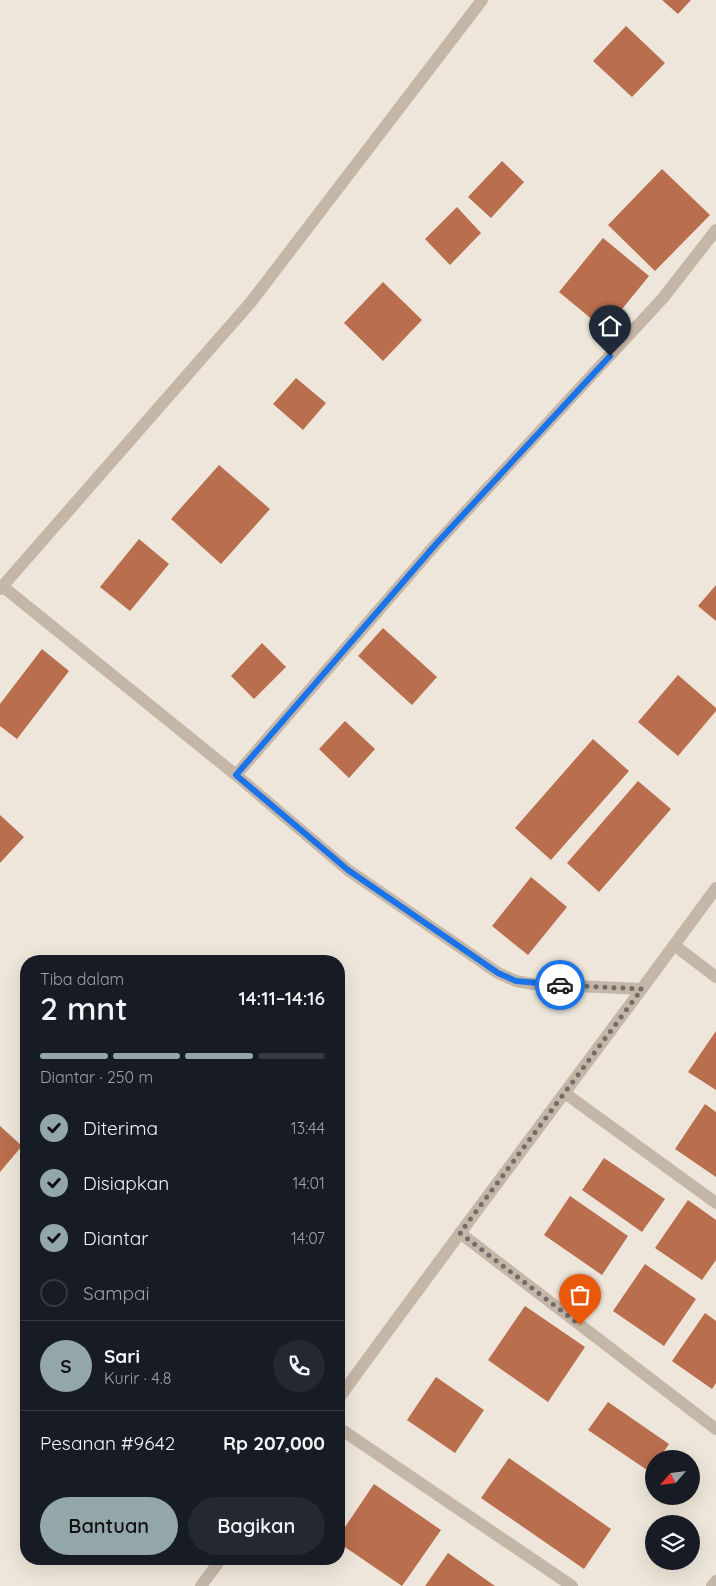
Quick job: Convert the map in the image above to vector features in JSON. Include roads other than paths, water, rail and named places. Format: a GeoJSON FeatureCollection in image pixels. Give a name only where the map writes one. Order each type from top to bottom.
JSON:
{"type":"FeatureCollection","features":[{"type":"Feature","properties":{"kind":"street"},"geometry":{"type":"LineString","coordinates":[[482,0],[252,302],[1,588],[236,775],[348,870],[498,973],[516,981],[533,984],[642,989]]}},
{"type":"Feature","properties":{"kind":"street"},"geometry":{"type":"LineString","coordinates":[[236,775],[436,544],[664,298],[716,230]]}},
{"type":"Feature","properties":{"kind":"street"},"geometry":{"type":"LineString","coordinates":[[345,1390],[460,1233],[566,1094],[716,888]]}},
{"type":"Feature","properties":{"kind":"street"},"geometry":{"type":"LineString","coordinates":[[674,945],[716,977]]}},
{"type":"Feature","properties":{"kind":"street"},"geometry":{"type":"LineString","coordinates":[[566,1094],[716,1203]]}},
{"type":"Feature","properties":{"kind":"street"},"geometry":{"type":"LineString","coordinates":[[460,1233],[716,1429]]}},
{"type":"Feature","properties":{"kind":"street"},"geometry":{"type":"LineString","coordinates":[[345,1432],[572,1586]]}},
{"type":"Feature","properties":{"kind":"street"},"geometry":{"type":"LineString","coordinates":[[201,1586],[217,1565]]}},
{"type":"Feature","properties":{"kind":"street"},"geometry":{"type":"LineString","coordinates":[[712,1586],[716,1581]]}}]}
